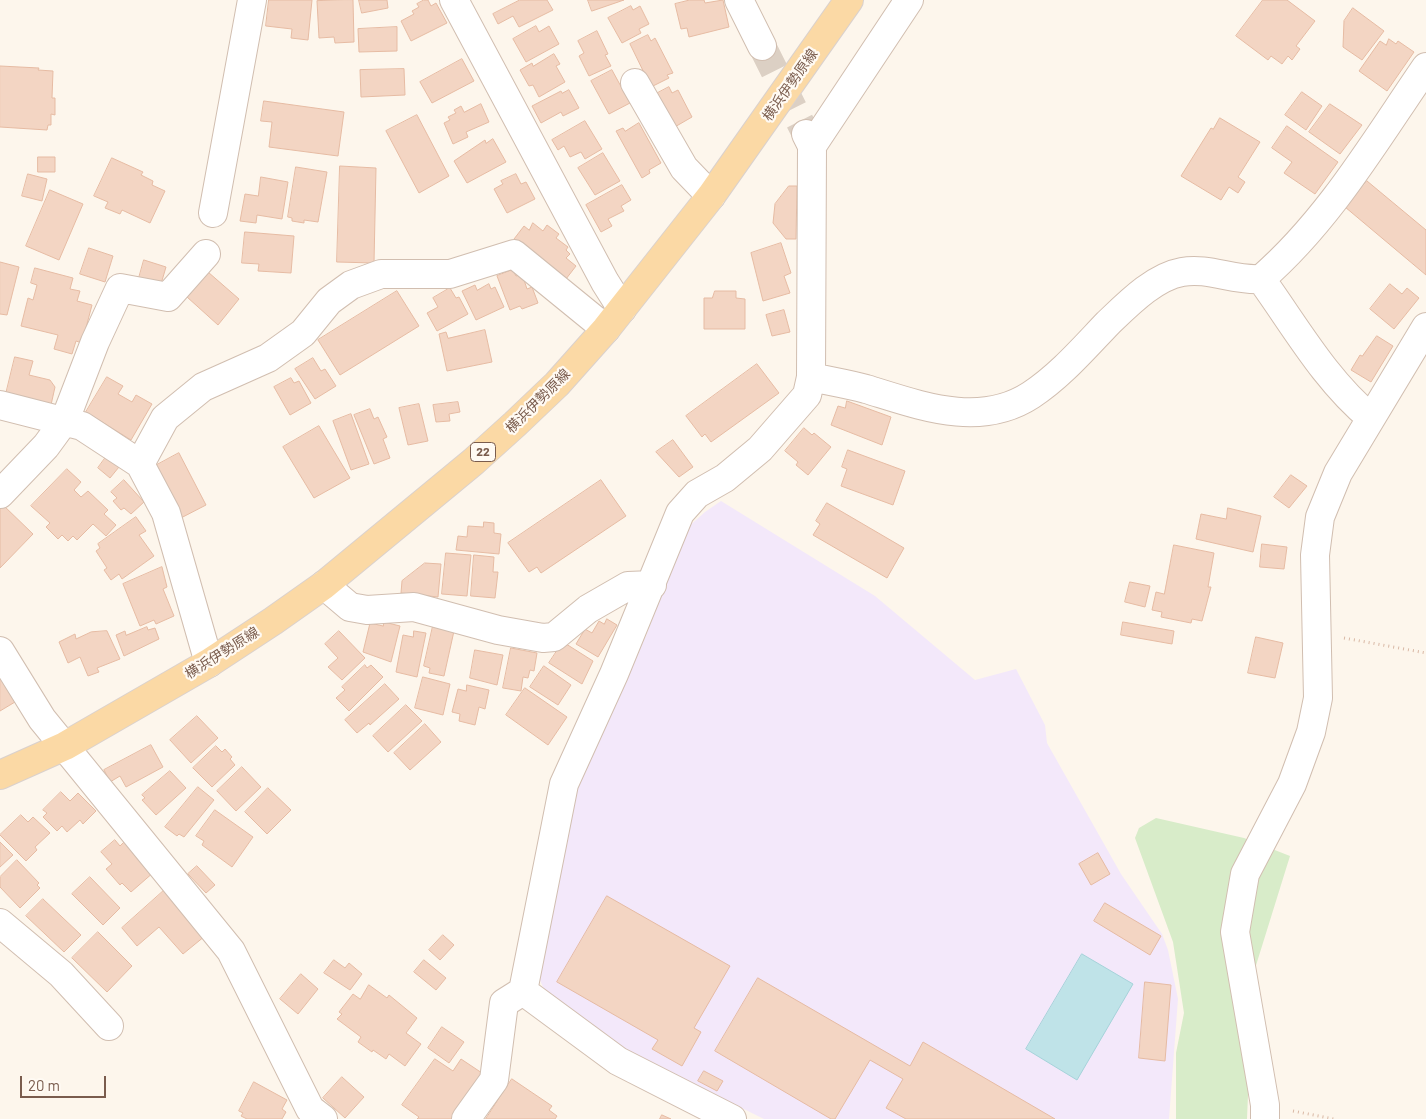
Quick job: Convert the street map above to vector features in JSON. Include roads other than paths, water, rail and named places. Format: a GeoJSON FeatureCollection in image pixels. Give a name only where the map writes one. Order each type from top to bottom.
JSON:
{"type":"FeatureCollection","features":[{"type":"Feature","properties":{"kind":"main road","name":"横浜伊勢原線"},"geometry":{"type":"LineString","coordinates":[[0,775],[65,746],[209,663],[324,585],[473,462],[557,384],[614,319],[711,196],[849,0]]}},
{"type":"Feature","properties":{"kind":"street"},"geometry":{"type":"LineString","coordinates":[[213,213],[252,0]]}},
{"type":"Feature","properties":{"kind":"street"},"geometry":{"type":"LineString","coordinates":[[454,0],[605,282],[614,319]]}},
{"type":"Feature","properties":{"kind":"street"},"geometry":{"type":"LineString","coordinates":[[739,0],[762,46]]}},
{"type":"Feature","properties":{"kind":"street"},"geometry":{"type":"LineString","coordinates":[[466,1119],[494,1080],[504,1003],[523,992],[564,784],[652,585],[680,513],[697,494],[725,478],[760,449],[807,396],[811,377],[809,140],[909,0]]}},
{"type":"Feature","properties":{"kind":"street"},"geometry":{"type":"LineString","coordinates":[[811,377],[862,388],[928,408],[955,412],[988,410],[1007,406],[1030,396],[1080,353],[1122,309],[1165,277],[1182,272],[1203,271],[1238,278],[1261,279],[1312,227],[1344,188],[1426,67]]}},
{"type":"Feature","properties":{"kind":"street"},"geometry":{"type":"LineString","coordinates":[[635,83],[684,168],[711,196]]}},
{"type":"Feature","properties":{"kind":"street"},"geometry":{"type":"LineString","coordinates":[[0,494],[46,446],[65,420],[95,342],[120,288],[168,297],[206,254]]}},
{"type":"Feature","properties":{"kind":"street"},"geometry":{"type":"LineString","coordinates":[[140,464],[165,418],[203,387],[268,358],[303,333],[329,301],[350,285],[382,274],[450,274],[514,254],[614,319]]}},
{"type":"Feature","properties":{"kind":"street"},"geometry":{"type":"LineString","coordinates":[[1261,279],[1330,376],[1346,396],[1371,418]]}},
{"type":"Feature","properties":{"kind":"street"},"geometry":{"type":"LineString","coordinates":[[1265,1112],[1235,932],[1245,874],[1292,784],[1311,732],[1318,698],[1315,555],[1320,517],[1338,472],[1426,326]]}},
{"type":"Feature","properties":{"kind":"street"},"geometry":{"type":"LineString","coordinates":[[0,405],[65,420],[82,426],[140,464],[166,513],[209,663]]}},
{"type":"Feature","properties":{"kind":"street"},"geometry":{"type":"LineString","coordinates":[[324,585],[350,607],[367,610],[414,607],[498,630],[543,638],[554,637],[588,609],[628,586],[652,585]]}},
{"type":"Feature","properties":{"kind":"street"},"geometry":{"type":"LineString","coordinates":[[0,651],[42,720],[231,951],[312,1116]]}},
{"type":"Feature","properties":{"kind":"street"},"geometry":{"type":"LineString","coordinates":[[0,922],[61,974],[108,1026]]}},
{"type":"Feature","properties":{"kind":"street"},"geometry":{"type":"LineString","coordinates":[[523,992],[618,1061],[732,1119]]}},
{"type":"Feature","properties":{"kind":"water"},"geometry":{"type":"Polygon","coordinates":[[[1082,954],[1133,984],[1077,1080],[1026,1049],[1082,954]]]}},
{"type":"Feature","properties":{"kind":"tunnel"},"geometry":{"type":"LineString","coordinates":[[762,46],[806,134]]}}]}
